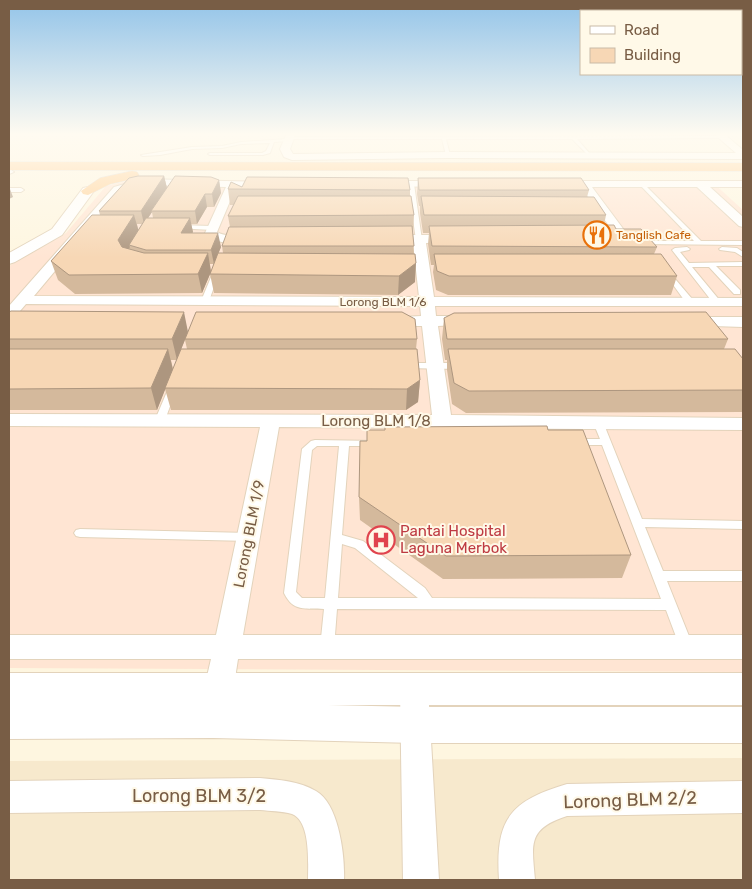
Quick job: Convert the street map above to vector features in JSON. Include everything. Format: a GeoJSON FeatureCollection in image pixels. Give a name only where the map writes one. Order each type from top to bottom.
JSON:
{"type":"FeatureCollection","features":[{"type":"Feature","properties":{"kind":"highway"},"geometry":{"type":"LineString","coordinates":[[61,174],[81,177],[89,184],[88,191]]}},
{"type":"Feature","properties":{"kind":"highway"},"geometry":{"type":"LineString","coordinates":[[88,191],[100,183],[114,178],[138,174]]}},
{"type":"Feature","properties":{"kind":"highway"},"geometry":{"type":"LineString","coordinates":[[277,174],[314,181]]}},
{"type":"Feature","properties":{"kind":"highway"},"geometry":{"type":"LineString","coordinates":[[556,184],[582,176],[601,174]]}},
{"type":"Feature","properties":{"kind":"street"},"geometry":{"type":"LineString","coordinates":[[9,315],[89,228],[118,189],[122,187],[137,183],[173,186],[282,185]]}},
{"type":"Feature","properties":{"kind":"street"},"geometry":{"type":"LineString","coordinates":[[367,184],[461,184]]}},
{"type":"Feature","properties":{"kind":"street"},"geometry":{"type":"LineString","coordinates":[[556,184],[743,184]]}},
{"type":"Feature","properties":{"kind":"street"},"geometry":{"type":"LineString","coordinates":[[584,184],[598,210],[624,238]]}},
{"type":"Feature","properties":{"kind":"street"},"geometry":{"type":"LineString","coordinates":[[700,184],[743,223]]}},
{"type":"Feature","properties":{"kind":"street"},"geometry":{"type":"LineString","coordinates":[[232,185],[225,209],[212,228],[212,235],[228,243],[267,239]]}},
{"type":"Feature","properties":{"kind":"street"},"geometry":{"type":"LineString","coordinates":[[9,259],[57,232],[88,191]]}},
{"type":"Feature","properties":{"kind":"street"},"geometry":{"type":"LineString","coordinates":[[604,238],[624,238]]}},
{"type":"Feature","properties":{"kind":"street"},"geometry":{"type":"LineString","coordinates":[[372,240],[468,239]]}},
{"type":"Feature","properties":{"kind":"street"},"geometry":{"type":"LineString","coordinates":[[419,240],[442,421]]}},
{"type":"Feature","properties":{"kind":"street","name":"Lorong BLM 1/6"},"geometry":{"type":"LineString","coordinates":[[22,300],[717,302],[740,297]]}},
{"type":"Feature","properties":{"kind":"street"},"geometry":{"type":"LineString","coordinates":[[9,321],[29,321]]}},
{"type":"Feature","properties":{"kind":"street","name":"Lorong BLM 1/6"},"geometry":{"type":"LineString","coordinates":[[372,321],[488,321]]}},
{"type":"Feature","properties":{"kind":"street"},"geometry":{"type":"LineString","coordinates":[[671,322],[703,325],[743,322]]}},
{"type":"Feature","properties":{"kind":"street","name":"Lorong BLM 1/8"},"geometry":{"type":"LineString","coordinates":[[9,420],[743,424]]}},
{"type":"Feature","properties":{"kind":"street","name":"Lorong BLM 1/9"},"geometry":{"type":"LineString","coordinates":[[216,705],[271,420]]}},
{"type":"Feature","properties":{"kind":"street"},"geometry":{"type":"LineString","coordinates":[[9,647],[743,647]]}},
{"type":"Feature","properties":{"kind":"street"},"geometry":{"type":"LineString","coordinates":[[414,688],[421,880]]}},
{"type":"Feature","properties":{"kind":"street"},"geometry":{"type":"LineString","coordinates":[[9,721],[414,688],[743,689]]}},
{"type":"Feature","properties":{"kind":"street"},"geometry":{"type":"LineString","coordinates":[[9,689],[216,705],[415,725],[743,725]]}},
{"type":"Feature","properties":{"kind":"street","name":"Lorong BLM 3/2"},"geometry":{"type":"LineString","coordinates":[[9,797],[260,794],[297,799],[310,806],[319,822],[324,842],[326,880]]}},
{"type":"Feature","properties":{"kind":"street","name":"Lorong BLM 2/2"},"geometry":{"type":"LineString","coordinates":[[517,880],[515,839],[526,817],[545,806],[567,800],[743,796]]}},
{"type":"Feature","properties":{"kind":"lane"},"geometry":{"type":"LineString","coordinates":[[411,184],[419,240]]}},
{"type":"Feature","properties":{"kind":"lane"},"geometry":{"type":"LineString","coordinates":[[642,184],[699,243]]}},
{"type":"Feature","properties":{"kind":"lane"},"geometry":{"type":"LineString","coordinates":[[9,190],[21,190]]}},
{"type":"Feature","properties":{"kind":"lane"},"geometry":{"type":"LineString","coordinates":[[405,209],[425,209]]}},
{"type":"Feature","properties":{"kind":"lane"},"geometry":{"type":"LineString","coordinates":[[174,228],[212,228]]}},
{"type":"Feature","properties":{"kind":"lane"},"geometry":{"type":"LineString","coordinates":[[624,238],[638,243],[743,243]]}},
{"type":"Feature","properties":{"kind":"lane"},"geometry":{"type":"LineString","coordinates":[[638,243],[644,250]]}},
{"type":"Feature","properties":{"kind":"lane"},"geometry":{"type":"LineString","coordinates":[[717,302],[675,250],[731,249],[743,255]]}},
{"type":"Feature","properties":{"kind":"lane"},"geometry":{"type":"LineString","coordinates":[[205,301],[219,264]]}},
{"type":"Feature","properties":{"kind":"lane"},"geometry":{"type":"LineString","coordinates":[[208,268],[219,264],[228,268]]}},
{"type":"Feature","properties":{"kind":"lane"},"geometry":{"type":"LineString","coordinates":[[687,265],[743,264]]}},
{"type":"Feature","properties":{"kind":"lane"},"geometry":{"type":"LineString","coordinates":[[712,265],[740,297]]}},
{"type":"Feature","properties":{"kind":"lane"},"geometry":{"type":"LineString","coordinates":[[663,269],[690,302]]}},
{"type":"Feature","properties":{"kind":"lane"},"geometry":{"type":"LineString","coordinates":[[396,366],[468,366]]}},
{"type":"Feature","properties":{"kind":"lane"},"geometry":{"type":"LineString","coordinates":[[160,420],[178,374]]}},
{"type":"Feature","properties":{"kind":"lane"},"geometry":{"type":"LineString","coordinates":[[598,422],[687,647]]}},
{"type":"Feature","properties":{"kind":"lane"},"geometry":{"type":"LineString","coordinates":[[567,442],[606,442]]}},
{"type":"Feature","properties":{"kind":"lane"},"geometry":{"type":"LineString","coordinates":[[383,443],[315,443],[307,449],[290,593],[300,603],[670,605]]}},
{"type":"Feature","properties":{"kind":"lane"},"geometry":{"type":"LineString","coordinates":[[327,648],[344,443]]}},
{"type":"Feature","properties":{"kind":"lane"},"geometry":{"type":"LineString","coordinates":[[638,523],[743,525]]}},
{"type":"Feature","properties":{"kind":"lane"},"geometry":{"type":"LineString","coordinates":[[80,533],[249,538]]}},
{"type":"Feature","properties":{"kind":"lane"},"geometry":{"type":"LineString","coordinates":[[336,538],[359,544],[421,592],[427,604]]}},
{"type":"Feature","properties":{"kind":"lane"},"geometry":{"type":"LineString","coordinates":[[659,576],[743,576]]}},
{"type":"Feature","properties":{"kind":"shaded area"},"geometry":{"type":"Polygon","coordinates":[[[131,180],[711,181],[743,210],[743,672],[9,668],[9,266],[66,233],[106,186],[131,180]]]}},
{"type":"Feature","properties":{"kind":"shaded area"},"geometry":{"type":"Polygon","coordinates":[[[743,758],[743,880],[9,880],[9,761],[743,758]]]}},
{"type":"Feature","properties":{"kind":"building"},"geometry":{"type":"Polygon","coordinates":[[[164,176],[141,211],[99,211],[129,178],[164,176]]]}},
{"type":"Feature","properties":{"kind":"building"},"geometry":{"type":"Polygon","coordinates":[[[175,176],[211,177],[219,180],[212,194],[205,194],[195,211],[151,211],[175,176]]]}},
{"type":"Feature","properties":{"kind":"building"},"geometry":{"type":"Polygon","coordinates":[[[247,177],[408,178],[410,190],[228,189],[231,182],[242,187],[247,177]]]}},
{"type":"Feature","properties":{"kind":"building"},"geometry":{"type":"Polygon","coordinates":[[[418,178],[581,178],[589,190],[419,190],[418,178]]]}},
{"type":"Feature","properties":{"kind":"building"},"geometry":{"type":"Polygon","coordinates":[[[238,196],[411,196],[414,215],[228,216],[238,196]]]}},
{"type":"Feature","properties":{"kind":"building"},"geometry":{"type":"Polygon","coordinates":[[[421,196],[594,197],[606,215],[424,215],[421,196]]]}},
{"type":"Feature","properties":{"kind":"building"},"geometry":{"type":"Polygon","coordinates":[[[92,215],[134,215],[118,240],[122,247],[144,253],[208,253],[198,274],[69,275],[51,261],[92,215]]]}},
{"type":"Feature","properties":{"kind":"building"},"geometry":{"type":"Polygon","coordinates":[[[146,218],[190,218],[181,233],[218,233],[211,250],[146,250],[129,245],[146,218]]]}},
{"type":"Feature","properties":{"kind":"building"},"geometry":{"type":"Polygon","coordinates":[[[614,225],[616,229],[641,229],[657,247],[432,246],[429,226],[614,225]]]}},
{"type":"Feature","properties":{"kind":"building"},"geometry":{"type":"Polygon","coordinates":[[[412,226],[414,246],[222,246],[229,227],[412,226]]]}},
{"type":"Feature","properties":{"kind":"building"},"geometry":{"type":"Polygon","coordinates":[[[218,253],[415,254],[416,263],[399,276],[210,274],[218,253]]]}},
{"type":"Feature","properties":{"kind":"building"},"geometry":{"type":"Polygon","coordinates":[[[434,254],[661,254],[677,276],[449,276],[437,271],[434,254]]]}},
{"type":"Feature","properties":{"kind":"building"},"geometry":{"type":"Polygon","coordinates":[[[9,312],[184,312],[172,339],[9,339],[9,312]]]}},
{"type":"Feature","properties":{"kind":"building"},"geometry":{"type":"Polygon","coordinates":[[[196,312],[402,312],[415,319],[417,339],[185,339],[196,312]]]}},
{"type":"Feature","properties":{"kind":"building"},"geometry":{"type":"Polygon","coordinates":[[[706,312],[728,339],[447,339],[444,318],[454,313],[706,312]]]}},
{"type":"Feature","properties":{"kind":"building"},"geometry":{"type":"Polygon","coordinates":[[[9,349],[168,349],[151,388],[9,389],[9,349]]]}},
{"type":"Feature","properties":{"kind":"building"},"geometry":{"type":"Polygon","coordinates":[[[181,349],[417,349],[420,380],[407,389],[165,388],[181,349]]]}},
{"type":"Feature","properties":{"kind":"building"},"geometry":{"type":"Polygon","coordinates":[[[448,349],[735,349],[743,359],[743,390],[469,391],[454,383],[448,349]]]}},
{"type":"Feature","properties":{"kind":"building"},"geometry":{"type":"Polygon","coordinates":[[[547,426],[548,430],[583,430],[631,555],[446,556],[359,497],[360,441],[367,441],[367,430],[385,430],[385,427],[547,426]]]}},
{"type":"Feature","properties":{"kind":"place","name":"Tanglish Cafe"},"geometry":{"type":"Point","coordinates":[597,235]}},
{"type":"Feature","properties":{"kind":"place","name":"Pantai Hospital Laguna Merbok"},"geometry":{"type":"Point","coordinates":[381,540]}}]}
